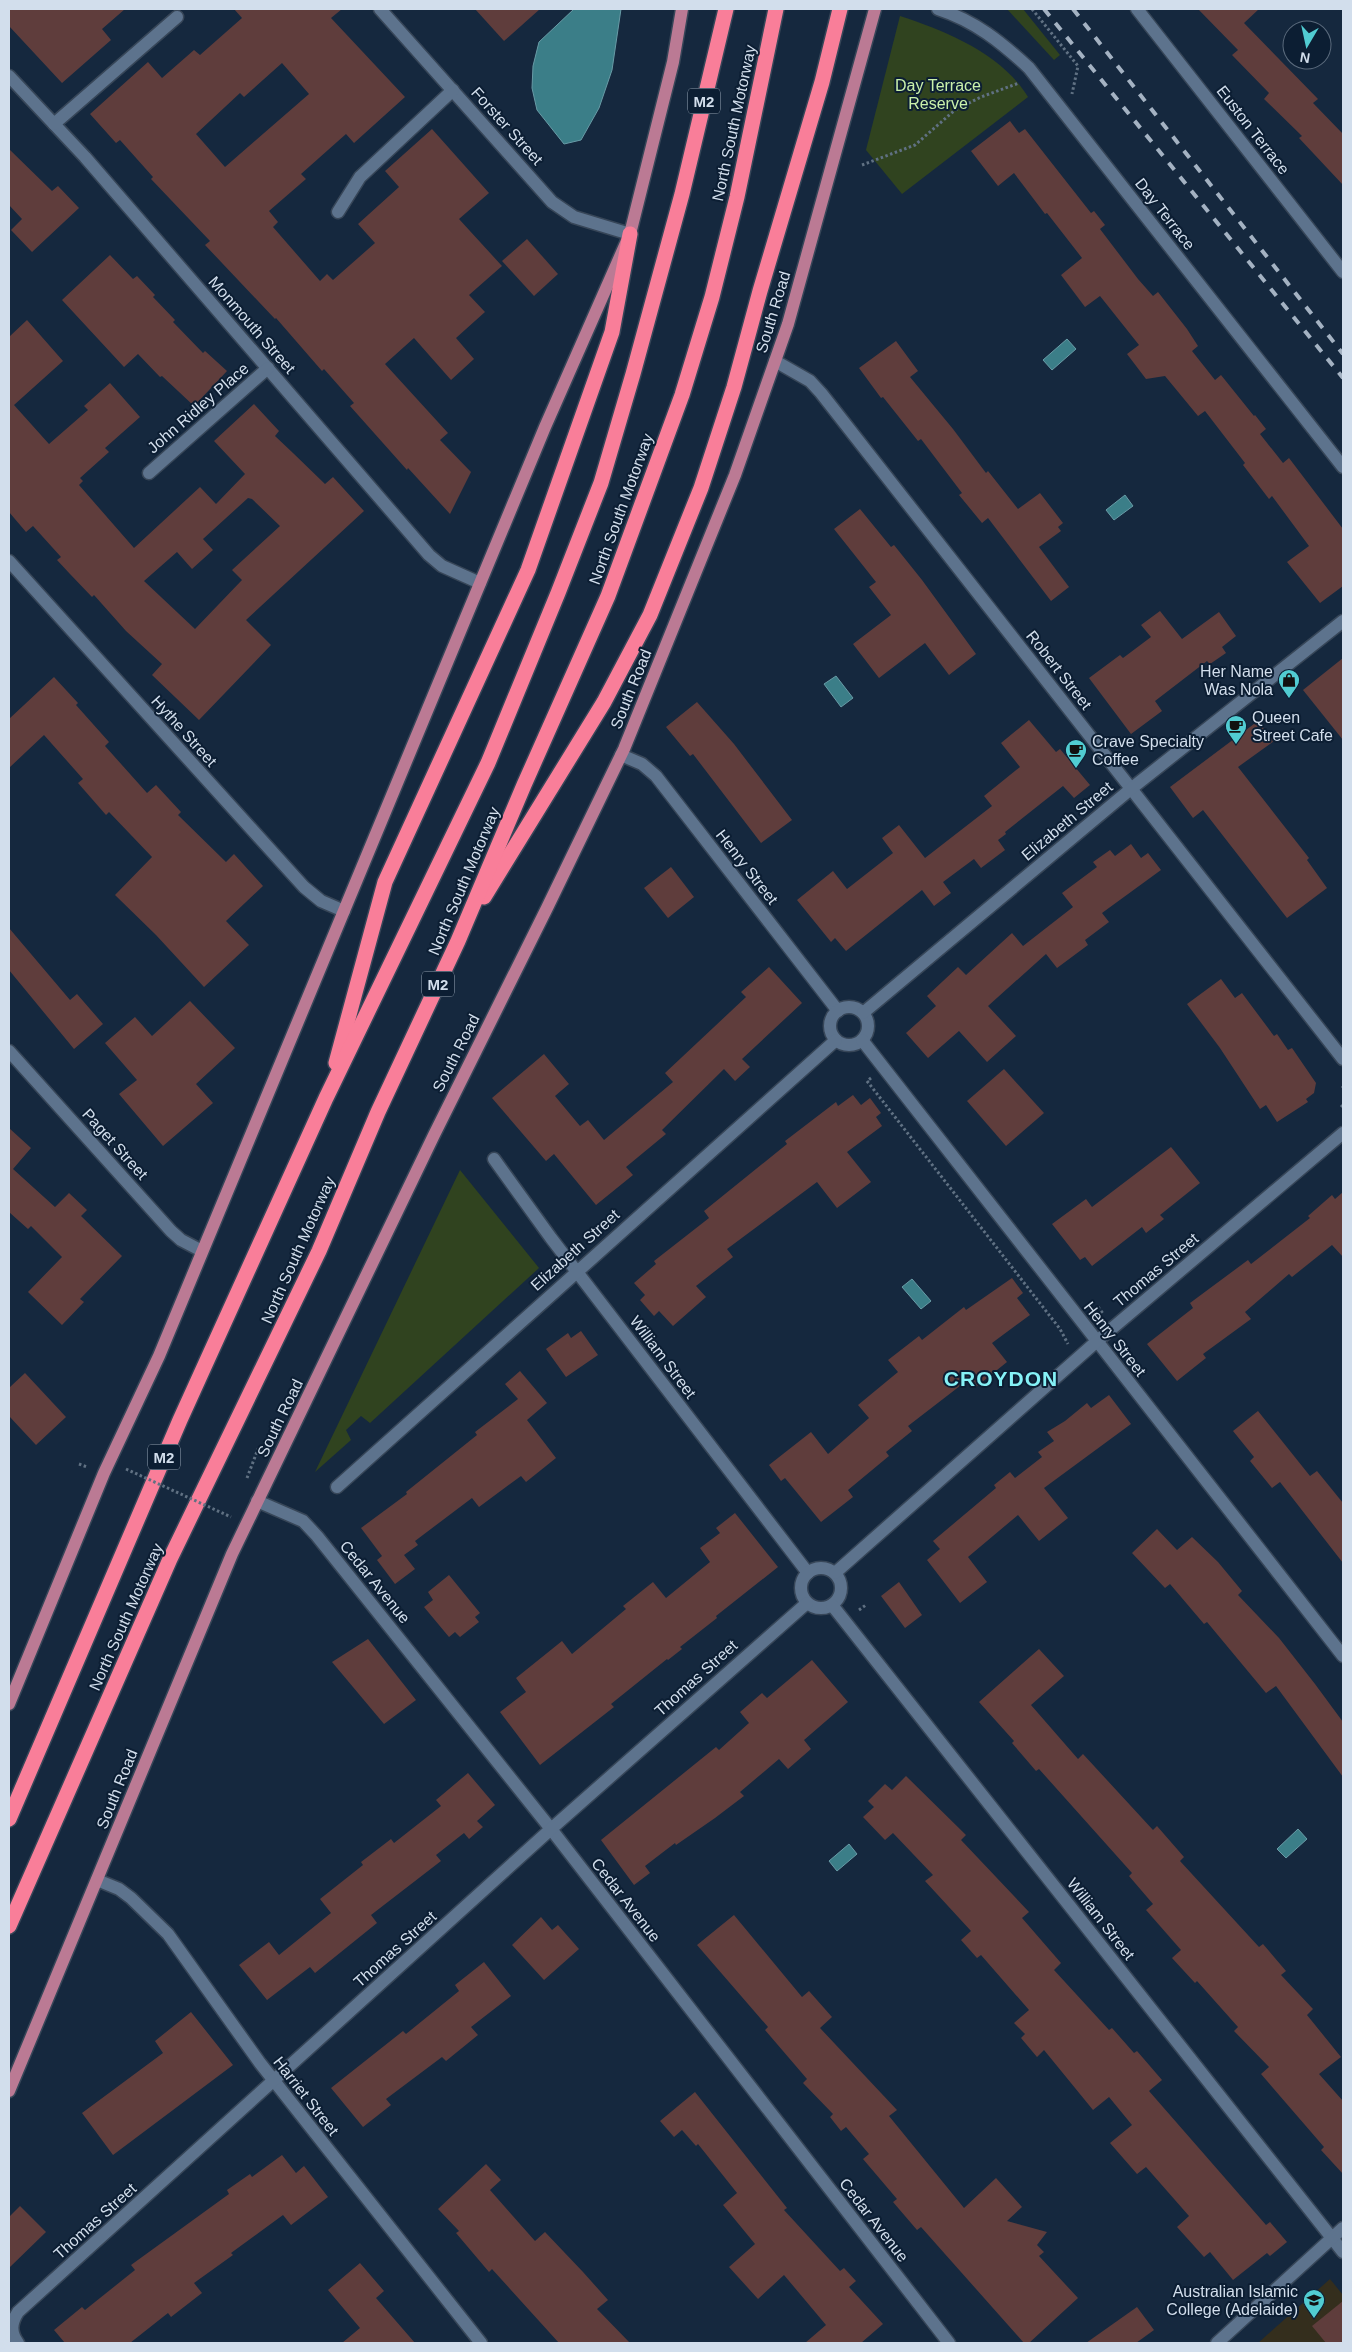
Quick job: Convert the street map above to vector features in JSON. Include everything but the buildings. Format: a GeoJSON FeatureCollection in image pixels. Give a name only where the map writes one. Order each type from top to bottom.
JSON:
{"type":"FeatureCollection","features":[{"type":"Feature","properties":{"kind":"highway","name":"North South Motorway"},"geometry":{"type":"LineString","coordinates":[[9,1819],[180,1420],[326,1098],[488,763],[558,593],[601,483],[682,194],[726,9]]}},
{"type":"Feature","properties":{"kind":"highway","name":"North South Motorway"},"geometry":{"type":"LineString","coordinates":[[9,1926],[170,1559],[319,1251],[378,1112],[458,941],[524,785],[608,596],[682,395],[712,298],[735,206],[776,9]]}},
{"type":"Feature","properties":{"kind":"highway"},"geometry":{"type":"LineString","coordinates":[[458,941],[604,702],[650,615],[701,488],[734,387],[760,291],[822,82],[840,9]]}},
{"type":"Feature","properties":{"kind":"highway"},"geometry":{"type":"LineString","coordinates":[[326,1098],[385,882],[528,570],[612,332],[630,234]]}},
{"type":"Feature","properties":{"kind":"main road"},"geometry":{"type":"LineString","coordinates":[[9,1704],[104,1473],[159,1356],[545,427],[630,234],[673,62],[682,9]]}},
{"type":"Feature","properties":{"kind":"main road","name":"South Road"},"geometry":{"type":"LineString","coordinates":[[9,2091],[232,1554],[434,1134],[548,908],[621,755],[735,475],[788,324],[875,9]]}},
{"type":"Feature","properties":{"kind":"street","name":"Forster Street"},"geometry":{"type":"LineString","coordinates":[[380,9],[552,202],[574,217],[630,234]]}},
{"type":"Feature","properties":{"kind":"street","name":"Day Terrace"},"geometry":{"type":"LineString","coordinates":[[938,9],[960,16],[996,38],[1029,68],[1343,467]]}},
{"type":"Feature","properties":{"kind":"street","name":"Euston Terrace"},"geometry":{"type":"LineString","coordinates":[[1137,9],[1343,272]]}},
{"type":"Feature","properties":{"kind":"street"},"geometry":{"type":"LineString","coordinates":[[54,124],[177,17]]}},
{"type":"Feature","properties":{"kind":"street","name":"Monmouth Street"},"geometry":{"type":"LineString","coordinates":[[9,76],[86,157],[429,555],[442,566],[480,583]]}},
{"type":"Feature","properties":{"kind":"street"},"geometry":{"type":"LineString","coordinates":[[338,212],[360,177],[453,90]]}},
{"type":"Feature","properties":{"kind":"street","name":"Robert Street"},"geometry":{"type":"LineString","coordinates":[[775,361],[810,381],[821,393],[1343,1059]]}},
{"type":"Feature","properties":{"kind":"street","name":"John Ridley Place"},"geometry":{"type":"LineString","coordinates":[[148,473],[268,368]]}},
{"type":"Feature","properties":{"kind":"street","name":"Hythe Street"},"geometry":{"type":"LineString","coordinates":[[9,561],[304,888],[321,901],[344,911]]}},
{"type":"Feature","properties":{"kind":"street","name":"Elizabeth Street"},"geometry":{"type":"LineString","coordinates":[[863,1013],[1132,788],[1343,621]]}},
{"type":"Feature","properties":{"kind":"street","name":"Henry Street"},"geometry":{"type":"LineString","coordinates":[[621,755],[642,764],[656,776],[838,1011]]}},
{"type":"Feature","properties":{"kind":"street"},"geometry":{"type":"LineString","coordinates":[[848,1007],[863,1013],[868,1030],[862,1040],[853,1045],[846,1045],[836,1040],[830,1027],[831,1020],[838,1011],[848,1007]]}},
{"type":"Feature","properties":{"kind":"street","name":"Elizabeth Street"},"geometry":{"type":"LineString","coordinates":[[338,1487],[577,1270],[836,1040]]}},
{"type":"Feature","properties":{"kind":"street","name":"Henry Street"},"geometry":{"type":"LineString","coordinates":[[862,1040],[1343,1656]]}},
{"type":"Feature","properties":{"kind":"street","name":"Paget Street"},"geometry":{"type":"LineString","coordinates":[[9,1051],[171,1231],[181,1240],[202,1251]]}},
{"type":"Feature","properties":{"kind":"street","name":"Thomas Street"},"geometry":{"type":"LineString","coordinates":[[835,1573],[1096,1342],[1343,1133]]}},
{"type":"Feature","properties":{"kind":"street","name":"William Street"},"geometry":{"type":"LineString","coordinates":[[494,1159],[808,1573]]}},
{"type":"Feature","properties":{"kind":"street","name":"Cedar Avenue"},"geometry":{"type":"LineString","coordinates":[[257,1501],[303,1521],[310,1527],[551,1830],[949,2343]]}},
{"type":"Feature","properties":{"kind":"street"},"geometry":{"type":"LineString","coordinates":[[816,1568],[824,1568],[835,1573],[842,1587],[841,1594],[832,1605],[817,1608],[807,1603],[801,1591],[801,1585],[808,1573],[816,1568]]}},
{"type":"Feature","properties":{"kind":"street","name":"Thomas Street"},"geometry":{"type":"LineString","coordinates":[[18,2343],[12,2332],[12,2325],[18,2312],[551,1830],[807,1603]]}},
{"type":"Feature","properties":{"kind":"street","name":"William Street"},"geometry":{"type":"LineString","coordinates":[[832,1605],[1343,2252]]}},
{"type":"Feature","properties":{"kind":"street","name":"Harriet Street"},"geometry":{"type":"LineString","coordinates":[[97,1880],[119,1889],[131,1898],[168,1934],[274,2081],[481,2343]]}},
{"type":"Feature","properties":{"kind":"street"},"geometry":{"type":"LineString","coordinates":[[1217,2343],[1343,2228]]}},
{"type":"Feature","properties":{"kind":"path"},"geometry":{"type":"LineString","coordinates":[[1032,9],[1078,66],[1066,113]]}},
{"type":"Feature","properties":{"kind":"path"},"geometry":{"type":"LineString","coordinates":[[862,164],[915,145],[955,110],[981,97],[1020,83]]}},
{"type":"Feature","properties":{"kind":"path"},"geometry":{"type":"LineString","coordinates":[[867,1081],[1060,1330],[1064,1339]]}},
{"type":"Feature","properties":{"kind":"path"},"geometry":{"type":"LineString","coordinates":[[78,1464],[88,1467]]}},
{"type":"Feature","properties":{"kind":"path"},"geometry":{"type":"LineString","coordinates":[[126,1469],[231,1517]]}},
{"type":"Feature","properties":{"kind":"shaded area"},"geometry":{"type":"Polygon","coordinates":[[[574,9],[621,9],[612,70],[599,108],[581,140],[564,144],[537,110],[532,88],[533,66],[539,42],[574,9]]]}},
{"type":"Feature","properties":{"kind":"shaded area"},"geometry":{"type":"Polygon","coordinates":[[[1067,339],[1076,349],[1052,370],[1043,360],[1067,339]]]}},
{"type":"Feature","properties":{"kind":"shaded area"},"geometry":{"type":"Polygon","coordinates":[[[1125,495],[1133,506],[1114,520],[1106,510],[1125,495]]]}},
{"type":"Feature","properties":{"kind":"shaded area"},"geometry":{"type":"Polygon","coordinates":[[[836,676],[853,698],[841,707],[824,684],[836,676]]]}},
{"type":"Feature","properties":{"kind":"shaded area"},"geometry":{"type":"Polygon","coordinates":[[[912,1279],[931,1301],[921,1309],[902,1287],[912,1279]]]}},
{"type":"Feature","properties":{"kind":"shaded area"},"geometry":{"type":"Polygon","coordinates":[[[1298,1829],[1307,1839],[1286,1858],[1277,1849],[1298,1829]]]}},
{"type":"Feature","properties":{"kind":"shaded area"},"geometry":{"type":"Polygon","coordinates":[[[849,1844],[857,1854],[837,1871],[829,1861],[849,1844]]]}},
{"type":"Feature","properties":{"kind":"shaded area","name":"Australian Islamic College (Adelaide)"},"geometry":{"type":"Polygon","coordinates":[[[1330,2279],[1343,2295],[1343,2343],[1258,2343],[1330,2279]]]}},
{"type":"Feature","properties":{"kind":"green space"},"geometry":{"type":"Polygon","coordinates":[[[1007,9],[1023,9],[1060,55],[1054,60],[1007,9]]]}},
{"type":"Feature","properties":{"kind":"green space","name":"Day Terrace Reserve"},"geometry":{"type":"Polygon","coordinates":[[[900,16],[954,37],[988,56],[1004,68],[1028,97],[902,194],[866,150],[900,16]]]}},
{"type":"Feature","properties":{"kind":"green space"},"geometry":{"type":"Polygon","coordinates":[[[460,1170],[539,1268],[370,1423],[361,1416],[346,1430],[351,1440],[315,1472],[460,1170]]]}},
{"type":"Feature","properties":{"kind":"railway"},"geometry":{"type":"LineString","coordinates":[[1044,9],[1343,378]]}},
{"type":"Feature","properties":{"kind":"railway"},"geometry":{"type":"LineString","coordinates":[[1073,9],[1343,354]]}},
{"type":"Feature","properties":{"kind":"place","name":"Her Name Was Nola"},"geometry":{"type":"Point","coordinates":[1289,699]}},
{"type":"Feature","properties":{"kind":"place","name":"Queen Street Cafe"},"geometry":{"type":"Point","coordinates":[1236,745]}},
{"type":"Feature","properties":{"kind":"place","name":"Crave Specialty Coffee"},"geometry":{"type":"Point","coordinates":[1076,769]}},
{"type":"Feature","properties":{"kind":"place","name":"Australian Islamic College (Adelaide)"},"geometry":{"type":"Point","coordinates":[1314,2319]}},
{"type":"Feature","properties":{"kind":"district","name":"CROYDON"},"geometry":{"type":"Point","coordinates":[1001,1378]}}]}
